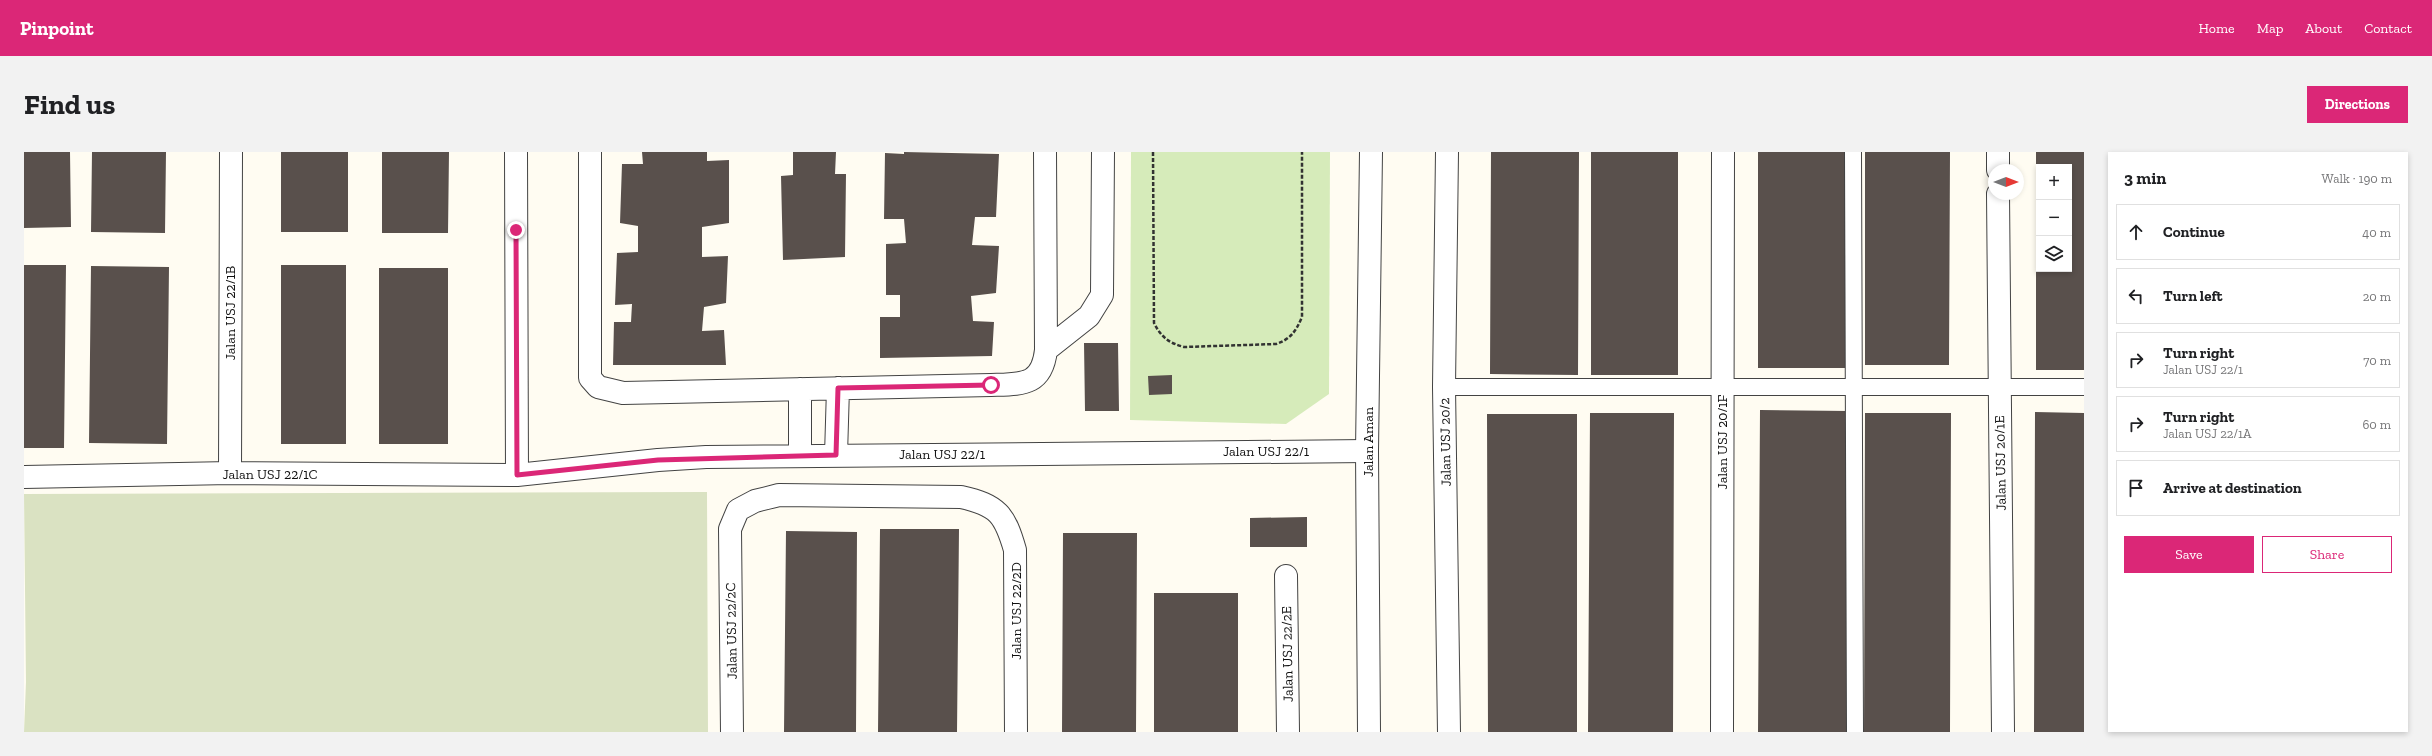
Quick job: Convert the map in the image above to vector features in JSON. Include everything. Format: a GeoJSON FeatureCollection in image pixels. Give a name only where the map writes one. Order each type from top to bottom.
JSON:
{"type":"FeatureCollection","features":[{"type":"Feature","properties":{"kind":"street","name":"Jalan USJ 22/1B"},"geometry":{"type":"LineString","coordinates":[[230,473],[231,152]]}},
{"type":"Feature","properties":{"kind":"street"},"geometry":{"type":"LineString","coordinates":[[516,152],[517,475]]}},
{"type":"Feature","properties":{"kind":"street"},"geometry":{"type":"LineString","coordinates":[[590,152],[590,378],[598,387],[623,393],[1020,384],[1039,373],[1044,365],[1046,350],[1045,152]]}},
{"type":"Feature","properties":{"kind":"street"},"geometry":{"type":"LineString","coordinates":[[1046,350],[1089,316],[1102,295],[1103,152]]}},
{"type":"Feature","properties":{"kind":"street","name":"Jalan Aman"},"geometry":{"type":"LineString","coordinates":[[1369,732],[1368,451],[1371,152]]}},
{"type":"Feature","properties":{"kind":"street","name":"Jalan USJ 20/2"},"geometry":{"type":"LineString","coordinates":[[1447,152],[1444,387],[1449,732]]}},
{"type":"Feature","properties":{"kind":"street","name":"Jalan USJ 20/1F"},"geometry":{"type":"LineString","coordinates":[[1722,732],[1723,152]]}},
{"type":"Feature","properties":{"kind":"street"},"geometry":{"type":"LineString","coordinates":[[1998,152],[1998,164]]}},
{"type":"Feature","properties":{"kind":"street","name":"Jalan USJ 20/1E"},"geometry":{"type":"LineString","coordinates":[[1998,200],[2003,732]]}},
{"type":"Feature","properties":{"kind":"street"},"geometry":{"type":"LineString","coordinates":[[836,455],[838,388]]}},
{"type":"Feature","properties":{"kind":"street"},"geometry":{"type":"LineString","coordinates":[[800,389],[800,455]]}},
{"type":"Feature","properties":{"kind":"street","name":"Jalan USJ 22/1"},"geometry":{"type":"LineString","coordinates":[[517,475],[658,460],[800,455],[1368,451]]}},
{"type":"Feature","properties":{"kind":"street","name":"Jalan USJ 22/1C"},"geometry":{"type":"LineString","coordinates":[[24,477],[230,473],[517,475]]}},
{"type":"Feature","properties":{"kind":"street","name":"Jalan USJ 22/2C"},"geometry":{"type":"LineString","coordinates":[[732,732],[730,530],[738,510],[755,501],[779,496],[961,497],[983,502]]}},
{"type":"Feature","properties":{"kind":"street","name":"Jalan USJ 22/2D"},"geometry":{"type":"LineString","coordinates":[[983,502],[996,510],[1009,528],[1015,550],[1016,732]]}},
{"type":"Feature","properties":{"kind":"street","name":"Jalan USJ 22/2E"},"geometry":{"type":"LineString","coordinates":[[1286,576],[1288,732]]}},
{"type":"Feature","properties":{"kind":"lane"},"geometry":{"type":"LineString","coordinates":[[1852,152],[1854,732]]}},
{"type":"Feature","properties":{"kind":"lane"},"geometry":{"type":"LineString","coordinates":[[1444,387],[2084,387]]}},
{"type":"Feature","properties":{"kind":"path"},"geometry":{"type":"LineString","coordinates":[[1152,152],[1154,323],[1159,333],[1170,343],[1184,347],[1276,344],[1287,341],[1296,330],[1302,317],[1302,152]]}},
{"type":"Feature","properties":{"kind":"green space"},"geometry":{"type":"Polygon","coordinates":[[[1131,152],[1330,152],[1329,394],[1286,424],[1130,420],[1131,152]]]}},
{"type":"Feature","properties":{"kind":"green space"},"geometry":{"type":"Polygon","coordinates":[[[707,492],[708,732],[24,732],[26,682],[24,494],[707,492]]]}},
{"type":"Feature","properties":{"kind":"building"},"geometry":{"type":"Polygon","coordinates":[[[24,152],[70,152],[71,227],[24,228],[24,152]]]}},
{"type":"Feature","properties":{"kind":"building"},"geometry":{"type":"Polygon","coordinates":[[[92,152],[166,152],[165,233],[91,232],[92,152]]]}},
{"type":"Feature","properties":{"kind":"building"},"geometry":{"type":"Polygon","coordinates":[[[281,152],[348,152],[348,232],[281,232],[281,152]]]}},
{"type":"Feature","properties":{"kind":"building"},"geometry":{"type":"Polygon","coordinates":[[[382,152],[449,152],[448,233],[382,233],[382,152]]]}},
{"type":"Feature","properties":{"kind":"building"},"geometry":{"type":"Polygon","coordinates":[[[642,152],[707,152],[707,161],[729,160],[729,223],[702,227],[702,257],[728,256],[726,303],[704,307],[702,331],[724,330],[726,365],[613,365],[614,322],[631,322],[632,304],[615,305],[617,253],[638,252],[638,226],[620,223],[622,164],[643,164],[642,152]]]}},
{"type":"Feature","properties":{"kind":"building"},"geometry":{"type":"Polygon","coordinates":[[[793,152],[836,152],[835,174],[846,174],[845,257],[783,260],[781,176],[793,175],[793,152]]]}},
{"type":"Feature","properties":{"kind":"building"},"geometry":{"type":"Polygon","coordinates":[[[904,152],[999,154],[996,217],[975,217],[972,245],[999,246],[996,293],[971,296],[973,321],[994,322],[992,356],[880,358],[880,317],[900,317],[900,295],[886,295],[886,244],[906,243],[904,219],[884,219],[885,153],[904,154],[904,152]]]}},
{"type":"Feature","properties":{"kind":"building"},"geometry":{"type":"Polygon","coordinates":[[[1491,152],[1579,152],[1578,375],[1490,374],[1491,152]]]}},
{"type":"Feature","properties":{"kind":"building"},"geometry":{"type":"Polygon","coordinates":[[[1591,152],[1678,152],[1678,375],[1591,375],[1591,152]]]}},
{"type":"Feature","properties":{"kind":"building"},"geometry":{"type":"Polygon","coordinates":[[[1758,152],[1847,152],[1846,368],[1758,368],[1758,152]]]}},
{"type":"Feature","properties":{"kind":"building"},"geometry":{"type":"Polygon","coordinates":[[[1865,152],[1950,152],[1949,365],[1865,365],[1865,152]]]}},
{"type":"Feature","properties":{"kind":"building"},"geometry":{"type":"Polygon","coordinates":[[[2036,152],[2084,152],[2084,370],[2036,370],[2036,272],[2072,272],[2072,164],[2036,164],[2036,152]]]}},
{"type":"Feature","properties":{"kind":"building"},"geometry":{"type":"Polygon","coordinates":[[[24,265],[66,265],[64,448],[24,448],[24,265]]]}},
{"type":"Feature","properties":{"kind":"building"},"geometry":{"type":"Polygon","coordinates":[[[281,265],[346,265],[346,444],[281,444],[281,265]]]}},
{"type":"Feature","properties":{"kind":"building"},"geometry":{"type":"Polygon","coordinates":[[[91,266],[169,267],[167,444],[89,443],[91,266]]]}},
{"type":"Feature","properties":{"kind":"building"},"geometry":{"type":"Polygon","coordinates":[[[379,268],[448,268],[448,444],[379,444],[379,268]]]}},
{"type":"Feature","properties":{"kind":"building"},"geometry":{"type":"Polygon","coordinates":[[[1084,343],[1118,343],[1119,411],[1085,411],[1084,343]]]}},
{"type":"Feature","properties":{"kind":"building"},"geometry":{"type":"Polygon","coordinates":[[[1172,375],[1172,394],[1149,395],[1148,376],[1172,375]]]}},
{"type":"Feature","properties":{"kind":"building"},"geometry":{"type":"Polygon","coordinates":[[[1760,410],[1848,411],[1847,732],[1758,732],[1760,410]]]}},
{"type":"Feature","properties":{"kind":"building"},"geometry":{"type":"Polygon","coordinates":[[[2035,412],[2084,413],[2084,732],[2034,732],[2035,412]]]}},
{"type":"Feature","properties":{"kind":"building"},"geometry":{"type":"Polygon","coordinates":[[[1590,413],[1674,413],[1673,732],[1588,732],[1590,413]]]}},
{"type":"Feature","properties":{"kind":"building"},"geometry":{"type":"Polygon","coordinates":[[[1865,413],[1951,413],[1950,732],[1864,732],[1865,413]]]}},
{"type":"Feature","properties":{"kind":"building"},"geometry":{"type":"Polygon","coordinates":[[[1487,414],[1577,414],[1577,732],[1488,732],[1487,414]]]}},
{"type":"Feature","properties":{"kind":"building"},"geometry":{"type":"Polygon","coordinates":[[[1307,517],[1307,547],[1250,547],[1250,518],[1307,517]]]}},
{"type":"Feature","properties":{"kind":"building"},"geometry":{"type":"Polygon","coordinates":[[[880,529],[959,529],[957,732],[878,732],[880,529]]]}},
{"type":"Feature","properties":{"kind":"building"},"geometry":{"type":"Polygon","coordinates":[[[786,531],[857,532],[856,732],[784,732],[786,531]]]}},
{"type":"Feature","properties":{"kind":"building"},"geometry":{"type":"Polygon","coordinates":[[[1063,533],[1137,533],[1136,732],[1062,732],[1063,533]]]}},
{"type":"Feature","properties":{"kind":"building"},"geometry":{"type":"Polygon","coordinates":[[[1154,593],[1238,593],[1238,732],[1154,732],[1154,593]]]}},
{"type":"Feature","properties":{"kind":"route"},"geometry":{"type":"LineString","coordinates":[[516,230],[517,475],[658,460],[706,457],[836,455],[838,388],[991,385]]}}]}
